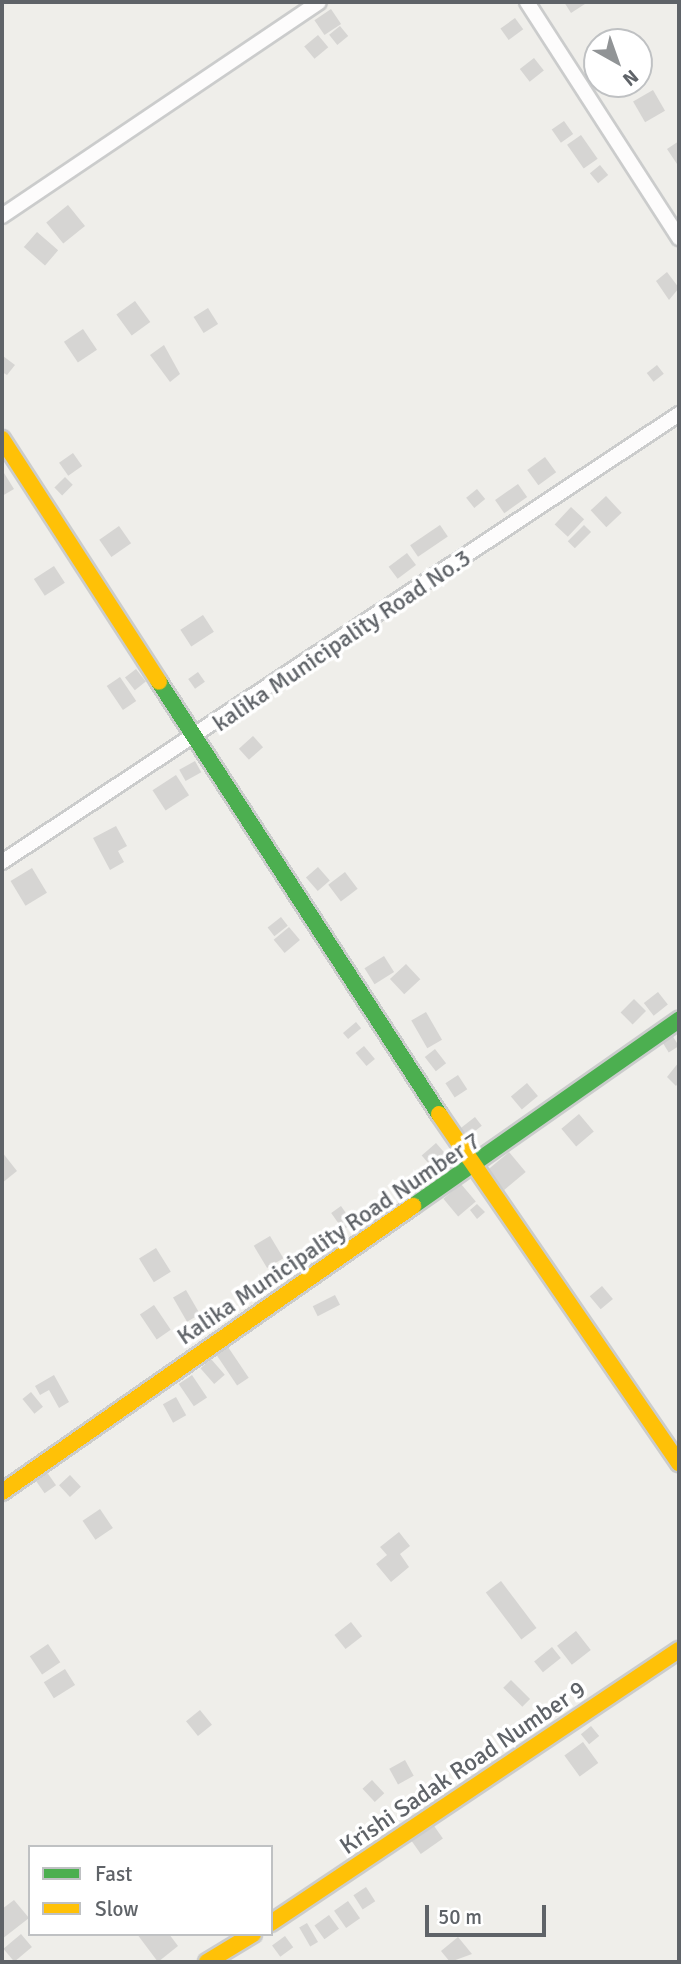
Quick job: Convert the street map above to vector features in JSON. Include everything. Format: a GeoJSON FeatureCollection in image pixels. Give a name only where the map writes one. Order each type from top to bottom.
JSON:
{"type":"FeatureCollection","features":[{"type":"Feature","properties":{"kind":"street"},"geometry":{"type":"LineString","coordinates":[[2,216],[319,2]]}},
{"type":"Feature","properties":{"kind":"street"},"geometry":{"type":"LineString","coordinates":[[527,2],[679,238]]}},
{"type":"Feature","properties":{"kind":"street","name":"kalika Municipality Road No.3"},"geometry":{"type":"LineString","coordinates":[[2,862],[195,739],[679,414]]}},
{"type":"Feature","properties":{"kind":"street"},"geometry":{"type":"LineString","coordinates":[[2,439],[474,1168],[679,1463]]}},
{"type":"Feature","properties":{"kind":"street","name":"Kalika Municipality Road Number 7"},"geometry":{"type":"LineString","coordinates":[[2,1492],[474,1168],[679,1020]]}},
{"type":"Feature","properties":{"kind":"street","name":"Krishi Sadak Road Number 9"},"geometry":{"type":"LineString","coordinates":[[273,1922],[679,1650]]}},
{"type":"Feature","properties":{"kind":"street"},"geometry":{"type":"LineString","coordinates":[[207,1962],[250,1936]]}},
{"type":"Feature","properties":{"kind":"building"},"geometry":{"type":"Polygon","coordinates":[[[564,2],[588,2],[571,13],[564,2]]]}},
{"type":"Feature","properties":{"kind":"building"},"geometry":{"type":"Polygon","coordinates":[[[331,9],[341,24],[324,35],[314,20],[331,9]]]}},
{"type":"Feature","properties":{"kind":"building"},"geometry":{"type":"Polygon","coordinates":[[[515,18],[523,29],[509,40],[500,29],[515,18]]]}},
{"type":"Feature","properties":{"kind":"building"},"geometry":{"type":"Polygon","coordinates":[[[340,26],[348,36],[337,45],[329,35],[340,26]]]}},
{"type":"Feature","properties":{"kind":"building"},"geometry":{"type":"Polygon","coordinates":[[[318,35],[328,47],[314,59],[304,47],[318,35]]]}},
{"type":"Feature","properties":{"kind":"building"},"geometry":{"type":"Polygon","coordinates":[[[534,58],[544,71],[530,82],[520,69],[534,58]]]}},
{"type":"Feature","properties":{"kind":"building"},"geometry":{"type":"Polygon","coordinates":[[[653,90],[665,111],[645,122],[633,102],[639,98],[653,98],[653,90]]]}},
{"type":"Feature","properties":{"kind":"building"},"geometry":{"type":"Polygon","coordinates":[[[564,121],[573,134],[561,143],[552,130],[564,121]]]}},
{"type":"Feature","properties":{"kind":"building"},"geometry":{"type":"Polygon","coordinates":[[[581,135],[598,159],[584,169],[567,145],[581,135]]]}},
{"type":"Feature","properties":{"kind":"building"},"geometry":{"type":"Polygon","coordinates":[[[679,141],[679,167],[667,149],[679,141]]]}},
{"type":"Feature","properties":{"kind":"building"},"geometry":{"type":"Polygon","coordinates":[[[600,165],[608,175],[598,183],[590,173],[600,165]]]}},
{"type":"Feature","properties":{"kind":"building"},"geometry":{"type":"Polygon","coordinates":[[[68,205],[85,226],[63,244],[46,223],[68,205]]]}},
{"type":"Feature","properties":{"kind":"building"},"geometry":{"type":"Polygon","coordinates":[[[37,232],[58,250],[45,265],[24,247],[37,232]]]}},
{"type":"Feature","properties":{"kind":"building"},"geometry":{"type":"Polygon","coordinates":[[[667,272],[679,288],[669,300],[656,281],[667,272]]]}},
{"type":"Feature","properties":{"kind":"building"},"geometry":{"type":"Polygon","coordinates":[[[135,301],[150,322],[132,336],[116,315],[135,301]]]}},
{"type":"Feature","properties":{"kind":"building"},"geometry":{"type":"Polygon","coordinates":[[[208,308],[218,324],[204,333],[194,317],[208,308]]]}},
{"type":"Feature","properties":{"kind":"building"},"geometry":{"type":"Polygon","coordinates":[[[83,329],[97,350],[78,363],[64,342],[83,329]]]}},
{"type":"Feature","properties":{"kind":"building"},"geometry":{"type":"Polygon","coordinates":[[[164,345],[180,374],[170,382],[150,355],[164,345]]]}},
{"type":"Feature","properties":{"kind":"building"},"geometry":{"type":"Polygon","coordinates":[[[3,356],[15,365],[7,375],[2,372],[3,356]]]}},
{"type":"Feature","properties":{"kind":"building"},"geometry":{"type":"Polygon","coordinates":[[[657,365],[664,374],[654,382],[647,373],[657,365]]]}},
{"type":"Feature","properties":{"kind":"building"},"geometry":{"type":"Polygon","coordinates":[[[73,453],[82,466],[68,476],[59,463],[73,453]]]}},
{"type":"Feature","properties":{"kind":"building"},"geometry":{"type":"Polygon","coordinates":[[[545,457],[556,472],[538,485],[527,470],[545,457]]]}},
{"type":"Feature","properties":{"kind":"building"},"geometry":{"type":"Polygon","coordinates":[[[4,473],[14,489],[2,496],[2,475],[4,473]]]}},
{"type":"Feature","properties":{"kind":"building"},"geometry":{"type":"Polygon","coordinates":[[[65,477],[73,485],[62,495],[54,488],[65,477]]]}},
{"type":"Feature","properties":{"kind":"building"},"geometry":{"type":"Polygon","coordinates":[[[518,484],[527,497],[504,513],[495,500],[518,484]]]}},
{"type":"Feature","properties":{"kind":"building"},"geometry":{"type":"Polygon","coordinates":[[[477,489],[485,499],[474,508],[466,498],[477,489]]]}},
{"type":"Feature","properties":{"kind":"building"},"geometry":{"type":"Polygon","coordinates":[[[606,496],[622,513],[606,527],[591,510],[606,496]]]}},
{"type":"Feature","properties":{"kind":"building"},"geometry":{"type":"Polygon","coordinates":[[[571,507],[584,519],[568,537],[555,525],[571,507]]]}},
{"type":"Feature","properties":{"kind":"building"},"geometry":{"type":"Polygon","coordinates":[[[440,525],[448,537],[418,557],[410,545],[440,525]]]}},
{"type":"Feature","properties":{"kind":"building"},"geometry":{"type":"Polygon","coordinates":[[[584,525],[591,532],[575,548],[568,541],[584,525]]]}},
{"type":"Feature","properties":{"kind":"building"},"geometry":{"type":"Polygon","coordinates":[[[119,526],[131,543],[111,557],[99,540],[119,526]]]}},
{"type":"Feature","properties":{"kind":"building"},"geometry":{"type":"Polygon","coordinates":[[[407,553],[416,565],[398,579],[389,567],[407,553]]]}},
{"type":"Feature","properties":{"kind":"building"},"geometry":{"type":"Polygon","coordinates":[[[54,566],[65,583],[45,596],[34,579],[54,566]]]}},
{"type":"Feature","properties":{"kind":"building"},"geometry":{"type":"Polygon","coordinates":[[[203,615],[214,632],[191,646],[180,630],[203,615]]]}},
{"type":"Feature","properties":{"kind":"building"},"geometry":{"type":"Polygon","coordinates":[[[136,669],[146,682],[135,690],[125,678],[136,669]]]}},
{"type":"Feature","properties":{"kind":"building"},"geometry":{"type":"Polygon","coordinates":[[[198,672],[205,682],[195,689],[188,679],[198,672]]]}},
{"type":"Feature","properties":{"kind":"building"},"geometry":{"type":"Polygon","coordinates":[[[120,677],[136,701],[123,710],[107,686],[120,677]]]}},
{"type":"Feature","properties":{"kind":"building"},"geometry":{"type":"Polygon","coordinates":[[[253,736],[263,747],[249,760],[239,749],[253,736]]]}},
{"type":"Feature","properties":{"kind":"building"},"geometry":{"type":"Polygon","coordinates":[[[195,761],[201,772],[186,781],[179,770],[195,761]]]}},
{"type":"Feature","properties":{"kind":"building"},"geometry":{"type":"Polygon","coordinates":[[[176,775],[189,795],[166,810],[153,790],[176,775]]]}},
{"type":"Feature","properties":{"kind":"building"},"geometry":{"type":"Polygon","coordinates":[[[116,826],[127,846],[118,851],[124,862],[110,870],[93,838],[116,826]]]}},
{"type":"Feature","properties":{"kind":"building"},"geometry":{"type":"Polygon","coordinates":[[[318,867],[330,881],[318,891],[306,877],[318,867]]]}},
{"type":"Feature","properties":{"kind":"building"},"geometry":{"type":"Polygon","coordinates":[[[32,868],[47,893],[26,906],[11,881],[32,868]]]}},
{"type":"Feature","properties":{"kind":"building"},"geometry":{"type":"Polygon","coordinates":[[[345,872],[358,889],[341,901],[328,885],[345,872]]]}},
{"type":"Feature","properties":{"kind":"building"},"geometry":{"type":"Polygon","coordinates":[[[281,917],[288,926],[274,936],[268,927],[281,917]]]}},
{"type":"Feature","properties":{"kind":"building"},"geometry":{"type":"Polygon","coordinates":[[[289,927],[300,940],[285,953],[274,940],[289,927]]]}},
{"type":"Feature","properties":{"kind":"building"},"geometry":{"type":"Polygon","coordinates":[[[384,956],[394,972],[375,984],[364,968],[384,956]]]}},
{"type":"Feature","properties":{"kind":"building"},"geometry":{"type":"Polygon","coordinates":[[[406,964],[420,979],[404,994],[390,979],[406,964]]]}},
{"type":"Feature","properties":{"kind":"building"},"geometry":{"type":"Polygon","coordinates":[[[658,992],[668,1005],[654,1016],[644,1003],[658,992]]]}},
{"type":"Feature","properties":{"kind":"building"},"geometry":{"type":"Polygon","coordinates":[[[634,999],[646,1011],[633,1024],[621,1012],[634,999]]]}},
{"type":"Feature","properties":{"kind":"building"},"geometry":{"type":"Polygon","coordinates":[[[426,1012],[442,1040],[427,1048],[411,1021],[426,1012]]]}},
{"type":"Feature","properties":{"kind":"building"},"geometry":{"type":"Polygon","coordinates":[[[356,1022],[361,1028],[348,1039],[343,1033],[356,1022]]]}},
{"type":"Feature","properties":{"kind":"building"},"geometry":{"type":"Polygon","coordinates":[[[672,1035],[679,1046],[669,1052],[662,1041],[672,1035]]]}},
{"type":"Feature","properties":{"kind":"building"},"geometry":{"type":"Polygon","coordinates":[[[364,1046],[375,1059],[367,1066],[356,1053],[364,1046]]]}},
{"type":"Feature","properties":{"kind":"building"},"geometry":{"type":"Polygon","coordinates":[[[435,1049],[446,1063],[436,1071],[425,1057],[435,1049]]]}},
{"type":"Feature","properties":{"kind":"building"},"geometry":{"type":"Polygon","coordinates":[[[679,1062],[679,1082],[676,1086],[667,1077],[679,1062]]]}},
{"type":"Feature","properties":{"kind":"building"},"geometry":{"type":"Polygon","coordinates":[[[458,1075],[467,1089],[455,1097],[445,1083],[458,1075]]]}},
{"type":"Feature","properties":{"kind":"building"},"geometry":{"type":"Polygon","coordinates":[[[527,1083],[538,1096],[522,1110],[511,1096],[527,1083]]]}},
{"type":"Feature","properties":{"kind":"building"},"geometry":{"type":"Polygon","coordinates":[[[579,1114],[594,1132],[576,1146],[561,1129],[579,1114]]]}},
{"type":"Feature","properties":{"kind":"building"},"geometry":{"type":"Polygon","coordinates":[[[475,1117],[482,1126],[468,1137],[461,1128],[475,1117]]]}},
{"type":"Feature","properties":{"kind":"building"},"geometry":{"type":"Polygon","coordinates":[[[436,1143],[448,1157],[433,1169],[422,1155],[436,1143]]]}},
{"type":"Feature","properties":{"kind":"building"},"geometry":{"type":"Polygon","coordinates":[[[2,1152],[17,1171],[2,1183],[2,1152]]]}},
{"type":"Feature","properties":{"kind":"building"},"geometry":{"type":"Polygon","coordinates":[[[509,1152],[526,1172],[504,1190],[488,1170],[509,1152]]]}},
{"type":"Feature","properties":{"kind":"building"},"geometry":{"type":"Polygon","coordinates":[[[461,1184],[476,1202],[458,1216],[443,1199],[461,1184]]]}},
{"type":"Feature","properties":{"kind":"building"},"geometry":{"type":"Polygon","coordinates":[[[477,1204],[485,1212],[477,1219],[470,1210],[477,1204]]]}},
{"type":"Feature","properties":{"kind":"building"},"geometry":{"type":"Polygon","coordinates":[[[341,1206],[353,1223],[343,1230],[331,1213],[341,1206]]]}},
{"type":"Feature","properties":{"kind":"building"},"geometry":{"type":"Polygon","coordinates":[[[270,1236],[283,1258],[267,1268],[254,1246],[270,1236]]]}},
{"type":"Feature","properties":{"kind":"building"},"geometry":{"type":"Polygon","coordinates":[[[156,1248],[171,1272],[154,1282],[139,1259],[156,1248]]]}},
{"type":"Feature","properties":{"kind":"building"},"geometry":{"type":"Polygon","coordinates":[[[602,1286],[613,1299],[601,1309],[590,1296],[602,1286]]]}},
{"type":"Feature","properties":{"kind":"building"},"geometry":{"type":"Polygon","coordinates":[[[186,1290],[200,1314],[187,1322],[173,1298],[186,1290]]]}},
{"type":"Feature","properties":{"kind":"building"},"geometry":{"type":"Polygon","coordinates":[[[335,1295],[340,1305],[318,1316],[313,1306],[335,1295]]]}},
{"type":"Feature","properties":{"kind":"building"},"geometry":{"type":"Polygon","coordinates":[[[154,1305],[171,1330],[157,1339],[140,1315],[154,1305]]]}},
{"type":"Feature","properties":{"kind":"building"},"geometry":{"type":"Polygon","coordinates":[[[228,1347],[249,1378],[237,1386],[216,1355],[228,1347]]]}},
{"type":"Feature","properties":{"kind":"building"},"geometry":{"type":"Polygon","coordinates":[[[211,1359],[225,1375],[214,1384],[200,1368],[211,1359]]]}},
{"type":"Feature","properties":{"kind":"building"},"geometry":{"type":"Polygon","coordinates":[[[54,1375],[69,1402],[59,1408],[49,1390],[40,1395],[35,1386],[54,1375]]]}},
{"type":"Feature","properties":{"kind":"building"},"geometry":{"type":"Polygon","coordinates":[[[192,1375],[207,1397],[194,1406],[179,1384],[192,1375]]]}},
{"type":"Feature","properties":{"kind":"building"},"geometry":{"type":"Polygon","coordinates":[[[31,1392],[43,1407],[34,1414],[22,1399],[31,1392]]]}},
{"type":"Feature","properties":{"kind":"building"},"geometry":{"type":"Polygon","coordinates":[[[176,1397],[186,1415],[173,1423],[163,1404],[176,1397]]]}},
{"type":"Feature","properties":{"kind":"building"},"geometry":{"type":"Polygon","coordinates":[[[44,1468],[56,1485],[45,1493],[33,1476],[44,1468]]]}},
{"type":"Feature","properties":{"kind":"building"},"geometry":{"type":"Polygon","coordinates":[[[70,1475],[81,1487],[70,1497],[59,1485],[70,1475]]]}},
{"type":"Feature","properties":{"kind":"building"},"geometry":{"type":"Polygon","coordinates":[[[100,1509],[113,1528],[95,1540],[83,1521],[100,1509]]]}},
{"type":"Feature","properties":{"kind":"building"},"geometry":{"type":"Polygon","coordinates":[[[399,1532],[410,1546],[400,1554],[409,1567],[391,1582],[376,1564],[387,1555],[380,1547],[399,1532]]]}},
{"type":"Feature","properties":{"kind":"building"},"geometry":{"type":"Polygon","coordinates":[[[501,1581],[537,1628],[521,1640],[486,1592],[501,1581]]]}},
{"type":"Feature","properties":{"kind":"building"},"geometry":{"type":"Polygon","coordinates":[[[351,1622],[362,1636],[346,1649],[334,1635],[351,1622]]]}},
{"type":"Feature","properties":{"kind":"building"},"geometry":{"type":"Polygon","coordinates":[[[576,1631],[591,1650],[572,1665],[557,1646],[576,1631]]]}},
{"type":"Feature","properties":{"kind":"building"},"geometry":{"type":"Polygon","coordinates":[[[48,1644],[60,1662],[42,1675],[30,1656],[48,1644]]]}},
{"type":"Feature","properties":{"kind":"building"},"geometry":{"type":"Polygon","coordinates":[[[552,1647],[561,1658],[543,1672],[534,1661],[552,1647]]]}},
{"type":"Feature","properties":{"kind":"building"},"geometry":{"type":"Polygon","coordinates":[[[65,1669],[75,1685],[54,1698],[44,1682],[65,1669]]]}},
{"type":"Feature","properties":{"kind":"building"},"geometry":{"type":"Polygon","coordinates":[[[511,1680],[530,1699],[522,1707],[503,1688],[511,1680]]]}},
{"type":"Feature","properties":{"kind":"building"},"geometry":{"type":"Polygon","coordinates":[[[200,1710],[212,1725],[198,1736],[186,1721],[200,1710]]]}},
{"type":"Feature","properties":{"kind":"building"},"geometry":{"type":"Polygon","coordinates":[[[591,1726],[599,1736],[589,1744],[581,1734],[591,1726]]]}},
{"type":"Feature","properties":{"kind":"building"},"geometry":{"type":"Polygon","coordinates":[[[583,1742],[598,1763],[580,1777],[564,1756],[583,1742]]]}},
{"type":"Feature","properties":{"kind":"building"},"geometry":{"type":"Polygon","coordinates":[[[405,1760],[414,1776],[398,1784],[389,1769],[405,1760]]]}},
{"type":"Feature","properties":{"kind":"building"},"geometry":{"type":"Polygon","coordinates":[[[372,1780],[384,1793],[375,1802],[362,1789],[372,1780]]]}},
{"type":"Feature","properties":{"kind":"building"},"geometry":{"type":"Polygon","coordinates":[[[432,1823],[443,1839],[421,1854],[410,1838],[432,1823]]]}},
{"type":"Feature","properties":{"kind":"building"},"geometry":{"type":"Polygon","coordinates":[[[366,1887],[375,1901],[363,1909],[353,1895],[366,1887]]]}},
{"type":"Feature","properties":{"kind":"building"},"geometry":{"type":"Polygon","coordinates":[[[14,1900],[28,1919],[2,1939],[2,1909],[14,1900]]]}},
{"type":"Feature","properties":{"kind":"building"},"geometry":{"type":"Polygon","coordinates":[[[348,1901],[360,1918],[346,1928],[334,1911],[348,1901]]]}},
{"type":"Feature","properties":{"kind":"building"},"geometry":{"type":"Polygon","coordinates":[[[329,1915],[339,1929],[324,1939],[314,1926],[329,1915]]]}},
{"type":"Feature","properties":{"kind":"building"},"geometry":{"type":"Polygon","coordinates":[[[307,1923],[318,1942],[310,1947],[299,1928],[307,1923]]]}},
{"type":"Feature","properties":{"kind":"building"},"geometry":{"type":"Polygon","coordinates":[[[21,1934],[32,1947],[14,1962],[3,1949],[21,1934]]]}},
{"type":"Feature","properties":{"kind":"building"},"geometry":{"type":"Polygon","coordinates":[[[138,1936],[170,1936],[178,1946],[158,1962],[138,1936]]]}},
{"type":"Feature","properties":{"kind":"building"},"geometry":{"type":"Polygon","coordinates":[[[285,1936],[293,1947],[280,1957],[272,1945],[285,1936]]]}},
{"type":"Feature","properties":{"kind":"building"},"geometry":{"type":"Polygon","coordinates":[[[458,1937],[472,1954],[450,1962],[441,1951],[458,1937]]]}},
{"type":"Feature","properties":{"kind":"traffic: fast"},"geometry":{"type":"LineString","coordinates":[[159,682],[439,1114]]}},
{"type":"Feature","properties":{"kind":"traffic: fast"},"geometry":{"type":"LineString","coordinates":[[413,1206],[679,1020]]}},
{"type":"Feature","properties":{"kind":"traffic: slow"},"geometry":{"type":"LineString","coordinates":[[2,439],[159,682]]}},
{"type":"Feature","properties":{"kind":"traffic: slow"},"geometry":{"type":"LineString","coordinates":[[439,1114],[679,1463]]}},
{"type":"Feature","properties":{"kind":"traffic: slow"},"geometry":{"type":"LineString","coordinates":[[2,1492],[413,1206]]}},
{"type":"Feature","properties":{"kind":"traffic: slow"},"geometry":{"type":"LineString","coordinates":[[273,1922],[679,1650]]}},
{"type":"Feature","properties":{"kind":"traffic: slow"},"geometry":{"type":"LineString","coordinates":[[207,1962],[250,1936]]}}]}
